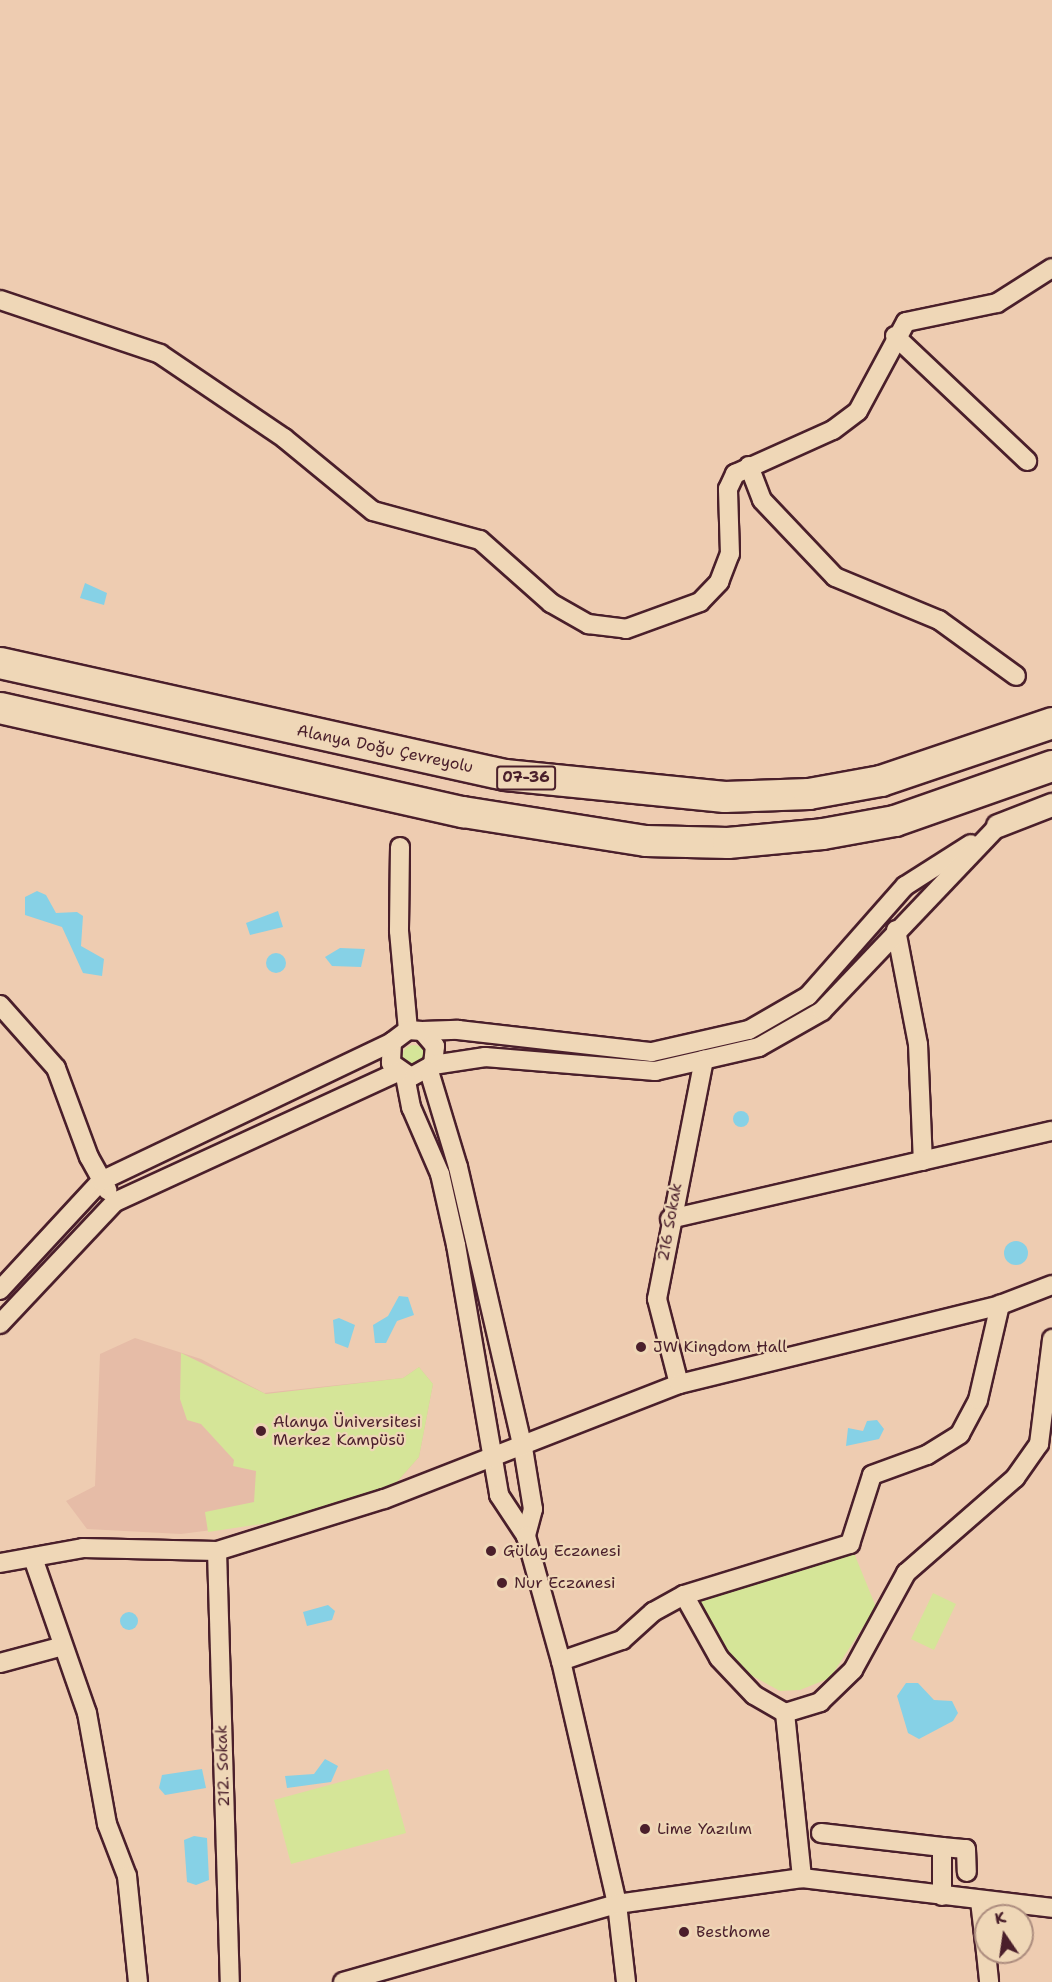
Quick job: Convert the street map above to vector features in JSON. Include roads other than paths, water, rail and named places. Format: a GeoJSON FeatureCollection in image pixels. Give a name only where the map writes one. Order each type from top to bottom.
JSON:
{"type":"FeatureCollection","features":[{"type":"Feature","properties":{"kind":"highway","name":"Alanya Doğu Çevreyolu"},"geometry":{"type":"LineString","coordinates":[[0,663],[505,775],[714,797],[808,794],[881,781],[1052,723]]}},
{"type":"Feature","properties":{"kind":"highway"},"geometry":{"type":"LineString","coordinates":[[0,708],[442,808],[645,841],[728,843],[824,834],[895,820],[1052,766]]}},
{"type":"Feature","properties":{"kind":"street"},"geometry":{"type":"LineString","coordinates":[[0,300],[160,354],[284,438],[373,511],[480,540],[551,603],[588,624],[626,629],[700,602],[719,582],[730,554],[728,489],[735,474],[833,430],[858,411],[895,336],[906,322],[997,303],[1052,268]]}},
{"type":"Feature","properties":{"kind":"street"},"geometry":{"type":"LineString","coordinates":[[895,336],[1027,461]]}},
{"type":"Feature","properties":{"kind":"street"},"geometry":{"type":"LineString","coordinates":[[749,466],[762,500],[835,577],[939,620],[1016,676]]}},
{"type":"Feature","properties":{"kind":"street"},"geometry":{"type":"LineString","coordinates":[[0,1290],[101,1181],[415,1031],[458,1030],[652,1052],[749,1030],[808,996],[905,886],[998,826],[1052,805]]}},
{"type":"Feature","properties":{"kind":"street"},"geometry":{"type":"LineString","coordinates":[[0,1324],[115,1202],[401,1074],[508,1058],[655,1071],[759,1047],[822,1011],[896,930],[998,826]]}},
{"type":"Feature","properties":{"kind":"street"},"geometry":{"type":"LineString","coordinates":[[400,847],[399,931],[415,1031],[435,1046],[431,1068],[458,1167],[523,1448],[533,1509],[526,1536]]}},
{"type":"Feature","properties":{"kind":"street"},"geometry":{"type":"LineString","coordinates":[[896,930],[918,1044],[923,1161]]}},
{"type":"Feature","properties":{"kind":"street"},"geometry":{"type":"LineString","coordinates":[[2,1010],[56,1068],[101,1181],[115,1202]]}},
{"type":"Feature","properties":{"kind":"street"},"geometry":{"type":"LineString","coordinates":[[392,1042],[389,1056],[401,1074],[411,1107],[440,1174],[456,1245],[500,1495],[526,1536],[561,1661],[617,1905],[626,1982]]}},
{"type":"Feature","properties":{"kind":"street","name":"216 Sokak"},"geometry":{"type":"LineString","coordinates":[[679,1384],[657,1299],[670,1219],[704,1060]]}},
{"type":"Feature","properties":{"kind":"street"},"geometry":{"type":"LineString","coordinates":[[670,1219],[1052,1131]]}},
{"type":"Feature","properties":{"kind":"street"},"geometry":{"type":"LineString","coordinates":[[0,1563],[83,1548],[217,1551],[384,1499],[493,1455],[523,1448],[679,1384],[1000,1305],[1052,1285]]}},
{"type":"Feature","properties":{"kind":"street"},"geometry":{"type":"LineString","coordinates":[[561,1661],[622,1640],[653,1612],[684,1595],[850,1544],[872,1475],[927,1455],[960,1434],[978,1400],[1000,1305]]}},
{"type":"Feature","properties":{"kind":"street"},"geometry":{"type":"LineString","coordinates":[[785,1713],[820,1702],[853,1670],[906,1573],[1016,1478],[1039,1444],[1052,1339]]}},
{"type":"Feature","properties":{"kind":"street","name":"212. Sokak"},"geometry":{"type":"LineString","coordinates":[[217,1551],[230,1982]]}},
{"type":"Feature","properties":{"kind":"street"},"geometry":{"type":"LineString","coordinates":[[33,1558],[87,1713],[107,1824],[127,1876],[138,1982]]}},
{"type":"Feature","properties":{"kind":"street"},"geometry":{"type":"LineString","coordinates":[[684,1595],[736,1678],[785,1713],[802,1878]]}},
{"type":"Feature","properties":{"kind":"street"},"geometry":{"type":"LineString","coordinates":[[0,1663],[63,1646]]}},
{"type":"Feature","properties":{"kind":"street"},"geometry":{"type":"LineString","coordinates":[[821,1833],[966,1849],[967,1872]]}},
{"type":"Feature","properties":{"kind":"street"},"geometry":{"type":"LineString","coordinates":[[942,1847],[942,1896]]}},
{"type":"Feature","properties":{"kind":"street"},"geometry":{"type":"LineString","coordinates":[[343,1982],[617,1905],[802,1878],[1052,1908]]}},
{"type":"Feature","properties":{"kind":"street"},"geometry":{"type":"LineString","coordinates":[[987,1964],[989,1982]]}},
{"type":"Feature","properties":{"kind":"water"},"geometry":{"type":"Polygon","coordinates":[[[85,583],[107,593],[104,605],[80,598],[85,583]]]}},
{"type":"Feature","properties":{"kind":"water"},"geometry":{"type":"Polygon","coordinates":[[[37,891],[46,895],[56,913],[77,912],[83,916],[81,946],[104,959],[102,976],[83,973],[62,927],[25,915],[25,897],[37,891]]]}},
{"type":"Feature","properties":{"kind":"water"},"geometry":{"type":"Polygon","coordinates":[[[278,911],[283,927],[250,935],[246,923],[278,911]]]}},
{"type":"Feature","properties":{"kind":"water"},"geometry":{"type":"Polygon","coordinates":[[[340,948],[365,949],[361,967],[332,966],[325,957],[340,948]]]}},
{"type":"Feature","properties":{"kind":"water"},"geometry":{"type":"Polygon","coordinates":[[[272,953],[280,953],[286,959],[286,967],[280,973],[272,973],[266,967],[266,959],[272,953]]]}},
{"type":"Feature","properties":{"kind":"water"},"geometry":{"type":"Polygon","coordinates":[[[741,1111],[747,1113],[749,1119],[747,1125],[741,1127],[735,1125],[733,1119],[735,1113],[741,1111]]]}},
{"type":"Feature","properties":{"kind":"water"},"geometry":{"type":"Polygon","coordinates":[[[1016,1241],[1021,1242],[1027,1248],[1027,1258],[1021,1264],[1016,1265],[1011,1264],[1005,1258],[1004,1253],[1005,1248],[1011,1242],[1016,1241]]]}},
{"type":"Feature","properties":{"kind":"water"},"geometry":{"type":"Polygon","coordinates":[[[399,1296],[408,1297],[414,1315],[397,1321],[386,1343],[375,1343],[373,1325],[388,1316],[399,1296]]]}},
{"type":"Feature","properties":{"kind":"water"},"geometry":{"type":"Polygon","coordinates":[[[339,1318],[355,1325],[348,1348],[335,1343],[333,1320],[339,1318]]]}},
{"type":"Feature","properties":{"kind":"water"},"geometry":{"type":"Polygon","coordinates":[[[877,1420],[884,1429],[879,1439],[846,1446],[848,1428],[863,1431],[867,1421],[877,1420]]]}},
{"type":"Feature","properties":{"kind":"water"},"geometry":{"type":"Polygon","coordinates":[[[328,1605],[335,1611],[332,1620],[307,1626],[303,1612],[328,1605]]]}},
{"type":"Feature","properties":{"kind":"water"},"geometry":{"type":"Polygon","coordinates":[[[129,1612],[135,1615],[138,1621],[135,1627],[129,1630],[123,1627],[120,1621],[123,1615],[129,1612]]]}},
{"type":"Feature","properties":{"kind":"water"},"geometry":{"type":"Polygon","coordinates":[[[906,1683],[918,1683],[934,1700],[952,1701],[958,1713],[953,1721],[919,1739],[908,1733],[897,1696],[906,1683]]]}},
{"type":"Feature","properties":{"kind":"water"},"geometry":{"type":"Polygon","coordinates":[[[325,1759],[338,1766],[331,1782],[287,1788],[285,1776],[314,1774],[325,1759]]]}},
{"type":"Feature","properties":{"kind":"water"},"geometry":{"type":"Polygon","coordinates":[[[202,1769],[206,1788],[165,1795],[159,1788],[162,1775],[202,1769]]]}},
{"type":"Feature","properties":{"kind":"water"},"geometry":{"type":"Polygon","coordinates":[[[194,1836],[207,1838],[209,1880],[196,1885],[187,1882],[184,1840],[194,1836]]]}},
{"type":"Feature","properties":{"kind":"place","name":"JW Kingdom Hall"},"geometry":{"type":"Point","coordinates":[641,1347]}},
{"type":"Feature","properties":{"kind":"place","name":"Alanya Üniversitesi Merkez Kampüsü"},"geometry":{"type":"Point","coordinates":[261,1431]}},
{"type":"Feature","properties":{"kind":"place","name":"Gülay Eczanesi"},"geometry":{"type":"Point","coordinates":[491,1551]}},
{"type":"Feature","properties":{"kind":"place","name":"Nur Eczanesi"},"geometry":{"type":"Point","coordinates":[502,1583]}},
{"type":"Feature","properties":{"kind":"place","name":"Lime Yazılım"},"geometry":{"type":"Point","coordinates":[645,1829]}},
{"type":"Feature","properties":{"kind":"place","name":"Besthome"},"geometry":{"type":"Point","coordinates":[684,1932]}}]}
